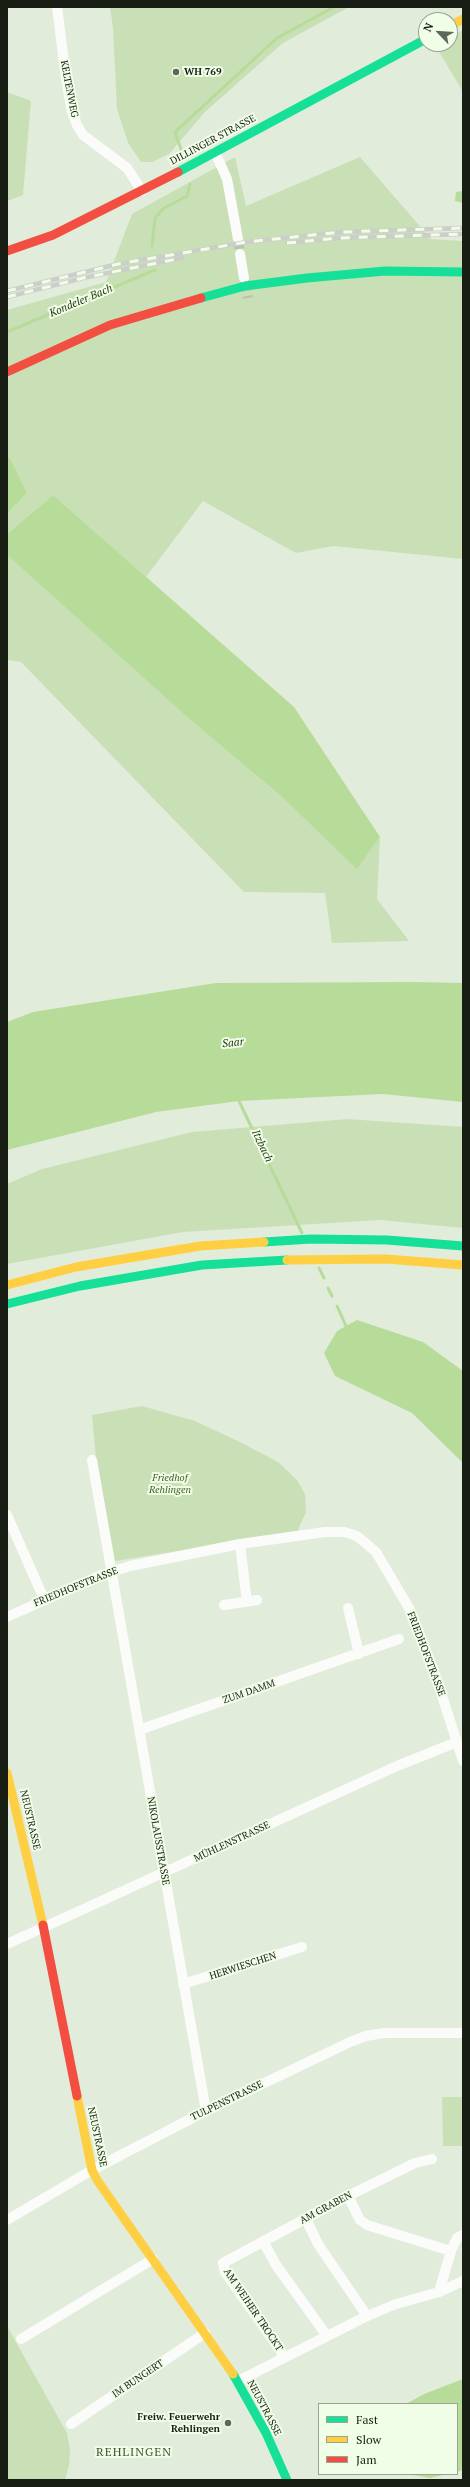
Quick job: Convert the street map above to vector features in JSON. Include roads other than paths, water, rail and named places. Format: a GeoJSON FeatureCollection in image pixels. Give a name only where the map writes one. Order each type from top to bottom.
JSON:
{"type":"FeatureCollection","features":[{"type":"Feature","properties":{"kind":"main road","name":"DILLINGER STRASSE"},"geometry":{"type":"LineString","coordinates":[[7,251],[53,235],[142,191],[418,43]]}},
{"type":"Feature","properties":{"kind":"main road"},"geometry":{"type":"LineString","coordinates":[[7,372],[66,343],[110,325],[162,308],[245,286],[307,278],[385,271],[463,272]]}},
{"type":"Feature","properties":{"kind":"main road"},"geometry":{"type":"LineString","coordinates":[[7,1285],[76,1267],[208,1246],[311,1239],[387,1240],[463,1246]]}},
{"type":"Feature","properties":{"kind":"main road"},"geometry":{"type":"LineString","coordinates":[[7,1304],[80,1286],[202,1265],[311,1258],[386,1259],[463,1265]]}},
{"type":"Feature","properties":{"kind":"main road","name":"NEUSTRASSE"},"geometry":{"type":"LineString","coordinates":[[7,1773],[10,1793],[43,1926],[92,2170],[97,2180],[238,2381],[266,2433],[287,2480]]}},
{"type":"Feature","properties":{"kind":"street","name":"KELTENWEG"},"geometry":{"type":"LineString","coordinates":[[57,7],[66,78],[72,112],[77,125],[83,135],[127,168],[142,191]]}},
{"type":"Feature","properties":{"kind":"street"},"geometry":{"type":"LineString","coordinates":[[215,152],[227,179],[238,238]]}},
{"type":"Feature","properties":{"kind":"street"},"geometry":{"type":"LineString","coordinates":[[240,254],[244,278]]}},
{"type":"Feature","properties":{"kind":"street","name":"NIKOLAUSSTRASSE"},"geometry":{"type":"LineString","coordinates":[[92,1460],[113,1570],[163,1874],[206,2111]]}},
{"type":"Feature","properties":{"kind":"street"},"geometry":{"type":"LineString","coordinates":[[7,1515],[44,1599]]}},
{"type":"Feature","properties":{"kind":"street","name":"FRIEDHOFSTRASSE"},"geometry":{"type":"LineString","coordinates":[[7,1617],[44,1599],[113,1570],[240,1544],[325,1532],[344,1532],[357,1536],[368,1542],[397,1586],[415,1620],[433,1668],[463,1761]]}},
{"type":"Feature","properties":{"kind":"street"},"geometry":{"type":"LineString","coordinates":[[224,1605],[252,1601],[240,1544]]}},
{"type":"Feature","properties":{"kind":"street"},"geometry":{"type":"LineString","coordinates":[[348,1608],[359,1654]]}},
{"type":"Feature","properties":{"kind":"street","name":"ZUM DAMM"},"geometry":{"type":"LineString","coordinates":[[139,1730],[399,1639]]}},
{"type":"Feature","properties":{"kind":"street","name":"MÜHLENSTRASSE"},"geometry":{"type":"LineString","coordinates":[[7,1944],[43,1926],[163,1874],[397,1766],[457,1742]]}},
{"type":"Feature","properties":{"kind":"street","name":"HERWIESCHEN"},"geometry":{"type":"LineString","coordinates":[[183,1984],[302,1947]]}},
{"type":"Feature","properties":{"kind":"street","name":"TULPENSTRASSE"},"geometry":{"type":"LineString","coordinates":[[7,2220],[92,2170],[206,2111],[366,2036],[384,2033],[463,2033]]}},
{"type":"Feature","properties":{"kind":"street","name":"AM GRABEN"},"geometry":{"type":"LineString","coordinates":[[223,2263],[348,2196],[415,2163],[432,2159]]}},
{"type":"Feature","properties":{"kind":"street"},"geometry":{"type":"LineString","coordinates":[[348,2196],[360,2220],[367,2225],[451,2251]]}},
{"type":"Feature","properties":{"kind":"street"},"geometry":{"type":"LineString","coordinates":[[306,2219],[318,2244],[367,2316]]}},
{"type":"Feature","properties":{"kind":"street"},"geometry":{"type":"LineString","coordinates":[[439,2292],[451,2251],[457,2238],[463,2235]]}},
{"type":"Feature","properties":{"kind":"street"},"geometry":{"type":"LineString","coordinates":[[263,2241],[276,2265],[327,2336]]}},
{"type":"Feature","properties":{"kind":"street"},"geometry":{"type":"LineString","coordinates":[[21,2339],[153,2259]]}},
{"type":"Feature","properties":{"kind":"street","name":"AM WEIHER TROCKT"},"geometry":{"type":"LineString","coordinates":[[223,2263],[225,2272],[285,2357]]}},
{"type":"Feature","properties":{"kind":"street","name":"AM WEIHER TROCKT"},"geometry":{"type":"LineString","coordinates":[[238,2381],[367,2316],[396,2304],[439,2292],[463,2281]]}},
{"type":"Feature","properties":{"kind":"street","name":"IM BUNGERT"},"geometry":{"type":"LineString","coordinates":[[71,2424],[205,2333]]}},
{"type":"Feature","properties":{"kind":"water"},"geometry":{"type":"Polygon","coordinates":[[[463,191],[463,203],[455,201],[456,192],[463,191]]]}},
{"type":"Feature","properties":{"kind":"water"},"geometry":{"type":"Polygon","coordinates":[[[7,457],[10,458],[27,493],[7,514],[7,457]]]}},
{"type":"Feature","properties":{"kind":"water"},"geometry":{"type":"Polygon","coordinates":[[[53,495],[294,707],[380,837],[357,869],[283,798],[187,717],[7,555],[7,534],[53,495]]]}},
{"type":"Feature","properties":{"kind":"water","name":"Saar"},"geometry":{"type":"Polygon","coordinates":[[[216,983],[463,983],[463,1102],[383,1094],[239,1101],[156,1112],[7,1150],[7,1022],[33,1012],[216,983]]]}},
{"type":"Feature","properties":{"kind":"water"},"geometry":{"type":"Polygon","coordinates":[[[357,1320],[423,1342],[463,1371],[463,1463],[412,1413],[335,1376],[324,1353],[337,1331],[357,1320]]]}},
{"type":"Feature","properties":{"kind":"water"},"geometry":{"type":"Polygon","coordinates":[[[463,2379],[463,2470],[458,2472],[458,2403],[408,2403],[424,2394],[463,2379]]]}},
{"type":"Feature","properties":{"kind":"water"},"geometry":{"type":"Polygon","coordinates":[[[413,2475],[443,2475],[430,2478],[413,2475]]]}},
{"type":"Feature","properties":{"kind":"waterway","name":"Kondeler Bach"},"geometry":{"type":"LineString","coordinates":[[182,152],[175,132],[277,38],[334,7]]}},
{"type":"Feature","properties":{"kind":"waterway","name":"Kondeler Bach"},"geometry":{"type":"LineString","coordinates":[[152,246],[155,218],[164,208],[187,196],[190,184]]}},
{"type":"Feature","properties":{"kind":"waterway","name":"Kondeler Bach"},"geometry":{"type":"LineString","coordinates":[[7,332],[155,270]]}},
{"type":"Feature","properties":{"kind":"waterway","name":"Itzbach"},"geometry":{"type":"LineString","coordinates":[[238,1099],[302,1233]]}},
{"type":"Feature","properties":{"kind":"waterway","name":"Itzbach"},"geometry":{"type":"LineString","coordinates":[[319,1268],[324,1278]]}},
{"type":"Feature","properties":{"kind":"waterway","name":"Itzbach"},"geometry":{"type":"LineString","coordinates":[[328,1288],[332,1296]]}},
{"type":"Feature","properties":{"kind":"waterway","name":"Itzbach"},"geometry":{"type":"LineString","coordinates":[[337,1306],[346,1326]]}},
{"type":"Feature","properties":{"kind":"tunnel"},"geometry":{"type":"LineString","coordinates":[[238,239],[240,254]]}},
{"type":"Feature","properties":{"kind":"tunnel"},"geometry":{"type":"LineString","coordinates":[[245,281],[248,298]]}},
{"type":"Feature","properties":{"kind":"railway"},"geometry":{"type":"LineString","coordinates":[[7,291],[118,264],[247,242],[341,232],[463,228]]}},
{"type":"Feature","properties":{"kind":"railway"},"geometry":{"type":"LineString","coordinates":[[287,243],[339,238],[463,234]]}},
{"type":"Feature","properties":{"kind":"railway"},"geometry":{"type":"LineString","coordinates":[[7,297],[83,278],[182,258]]}},
{"type":"Feature","properties":{"kind":"place","name":"WH 769"},"geometry":{"type":"Point","coordinates":[176,72]}},
{"type":"Feature","properties":{"kind":"place","name":"Freiw. Feuerwehr Rehlingen"},"geometry":{"type":"Point","coordinates":[228,2423]}},
{"type":"Feature","properties":{"kind":"district","name":"REHLINGEN"},"geometry":{"type":"Point","coordinates":[134,2453]}},
{"type":"Feature","properties":{"kind":"park label","name":"Friedhof Rehlingen"},"geometry":{"type":"Point","coordinates":[170,1484]}}]}
